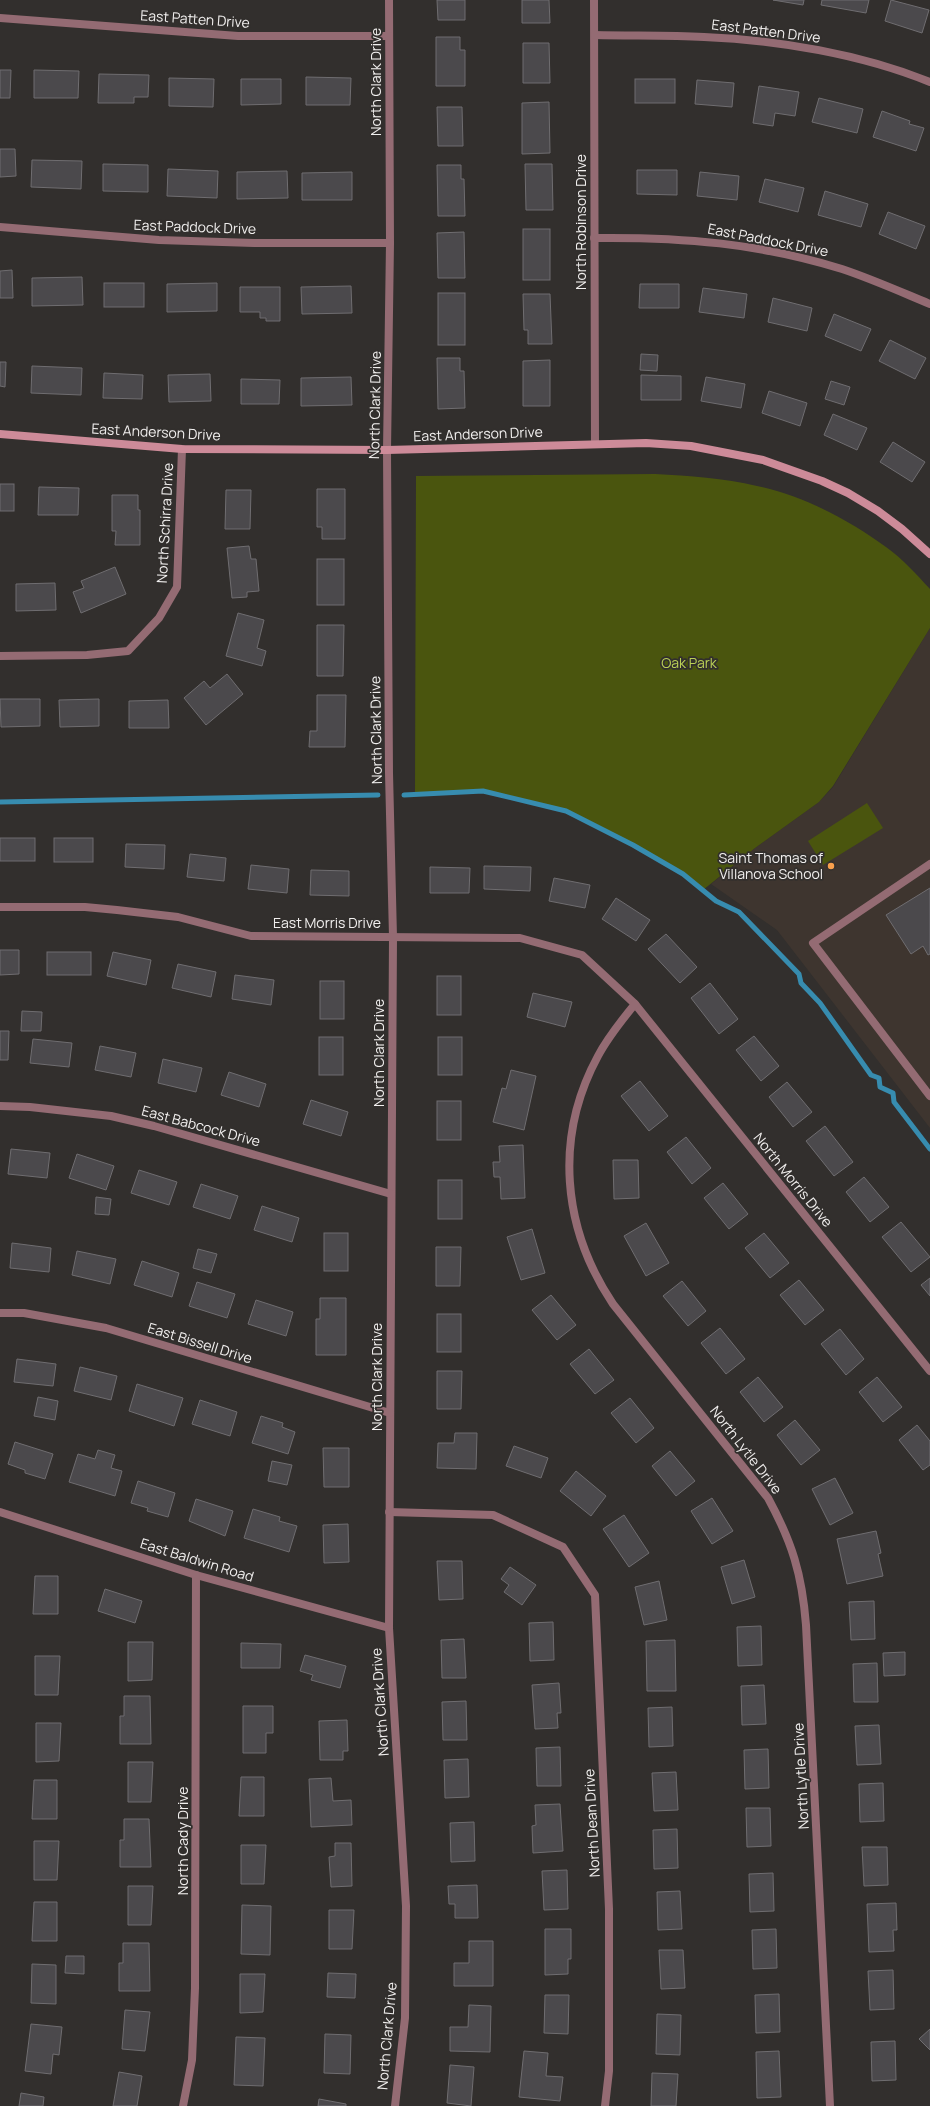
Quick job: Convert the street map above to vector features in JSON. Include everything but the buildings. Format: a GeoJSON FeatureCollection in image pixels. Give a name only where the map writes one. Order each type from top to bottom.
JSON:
{"type":"FeatureCollection","features":[{"type":"Feature","properties":{"kind":"street","name":"North Clark Drive"},"geometry":{"type":"LineString","coordinates":[[389,0],[390,243],[386,450],[389,773],[393,937],[389,1628],[406,1906],[405,2018],[395,2106]]}},
{"type":"Feature","properties":{"kind":"street","name":"North Robinson Drive"},"geometry":{"type":"LineString","coordinates":[[594,0],[595,444]]}},
{"type":"Feature","properties":{"kind":"street","name":"East Patten Drive"},"geometry":{"type":"LineString","coordinates":[[0,18],[238,36],[389,36]]}},
{"type":"Feature","properties":{"kind":"street","name":"East Patten Drive"},"geometry":{"type":"LineString","coordinates":[[595,35],[703,36],[752,40],[840,55],[930,82]]}},
{"type":"Feature","properties":{"kind":"street","name":"East Paddock Drive"},"geometry":{"type":"LineString","coordinates":[[0,227],[160,240],[254,243],[390,243]]}},
{"type":"Feature","properties":{"kind":"street","name":"East Paddock Drive"},"geometry":{"type":"LineString","coordinates":[[594,238],[657,237],[732,243],[797,257],[843,270],[930,304]]}},
{"type":"Feature","properties":{"kind":"street","name":"East Anderson Drive"},"geometry":{"type":"LineString","coordinates":[[0,434],[182,450],[386,450],[646,443],[692,446],[763,460],[788,467],[848,493],[896,524],[930,554]]}},
{"type":"Feature","properties":{"kind":"street","name":"North Schirra Drive"},"geometry":{"type":"LineString","coordinates":[[0,656],[87,655],[128,651],[160,618],[176,587],[182,450]]}},
{"type":"Feature","properties":{"kind":"street"},"geometry":{"type":"LineString","coordinates":[[930,864],[813,943],[930,1096]]}},
{"type":"Feature","properties":{"kind":"street","name":"East Morris Drive"},"geometry":{"type":"LineString","coordinates":[[0,907],[85,907],[118,910],[178,918],[251,936],[520,938],[582,955],[635,1004]]}},
{"type":"Feature","properties":{"kind":"street","name":"North Morris Drive"},"geometry":{"type":"LineString","coordinates":[[635,1004],[930,1371]]}},
{"type":"Feature","properties":{"kind":"street","name":"North Lytle Drive"},"geometry":{"type":"LineString","coordinates":[[635,1004],[613,1031],[598,1056],[580,1100],[573,1127],[570,1152],[572,1203],[582,1245],[591,1269],[603,1289],[768,1498],[784,1528],[794,1553],[801,1578],[806,1625],[830,2106]]}},
{"type":"Feature","properties":{"kind":"street","name":"East Babcock Drive"},"geometry":{"type":"LineString","coordinates":[[0,1106],[103,1115],[154,1126],[391,1194]]}},
{"type":"Feature","properties":{"kind":"street","name":"East Bissell Drive"},"geometry":{"type":"LineString","coordinates":[[0,1313],[24,1313],[106,1328],[390,1412]]}},
{"type":"Feature","properties":{"kind":"street","name":"East Baldwin Road"},"geometry":{"type":"LineString","coordinates":[[0,1512],[196,1575],[389,1628]]}},
{"type":"Feature","properties":{"kind":"street","name":"North Dean Drive"},"geometry":{"type":"LineString","coordinates":[[389,1512],[493,1515],[563,1547],[595,1595],[609,1909],[609,2071],[605,2106]]}},
{"type":"Feature","properties":{"kind":"street","name":"North Cady Drive"},"geometry":{"type":"LineString","coordinates":[[183,2106],[192,2060],[195,1980],[196,1575]]}},
{"type":"Feature","properties":{"kind":"shaded area","name":"Saint Thomas of Villanova School"},"geometry":{"type":"Polygon","coordinates":[[[930,628],[930,1128],[777,930],[711,884],[755,848],[819,802],[833,787],[930,628]]]}},
{"type":"Feature","properties":{"kind":"green space","name":"Oak Park"},"geometry":{"type":"Polygon","coordinates":[[[655,474],[745,483],[774,490],[808,502],[857,527],[892,551],[915,572],[930,589],[930,628],[833,786],[819,802],[755,848],[703,890],[683,874],[634,845],[566,811],[483,791],[415,794],[416,476],[655,474]]]}},
{"type":"Feature","properties":{"kind":"green space"},"geometry":{"type":"Polygon","coordinates":[[[867,803],[883,828],[823,865],[808,841],[867,803]]]}},
{"type":"Feature","properties":{"kind":"waterway"},"geometry":{"type":"LineString","coordinates":[[404,795],[483,791],[566,811],[633,845],[683,874],[716,901],[739,912],[799,974],[801,983],[820,1003],[871,1075],[879,1078],[880,1087],[893,1093],[894,1102],[930,1149]]}},
{"type":"Feature","properties":{"kind":"waterway"},"geometry":{"type":"LineString","coordinates":[[0,802],[378,795]]}},
{"type":"Feature","properties":{"kind":"place","name":"Saint Thomas of Villanova School"},"geometry":{"type":"Point","coordinates":[831,866]}}]}
